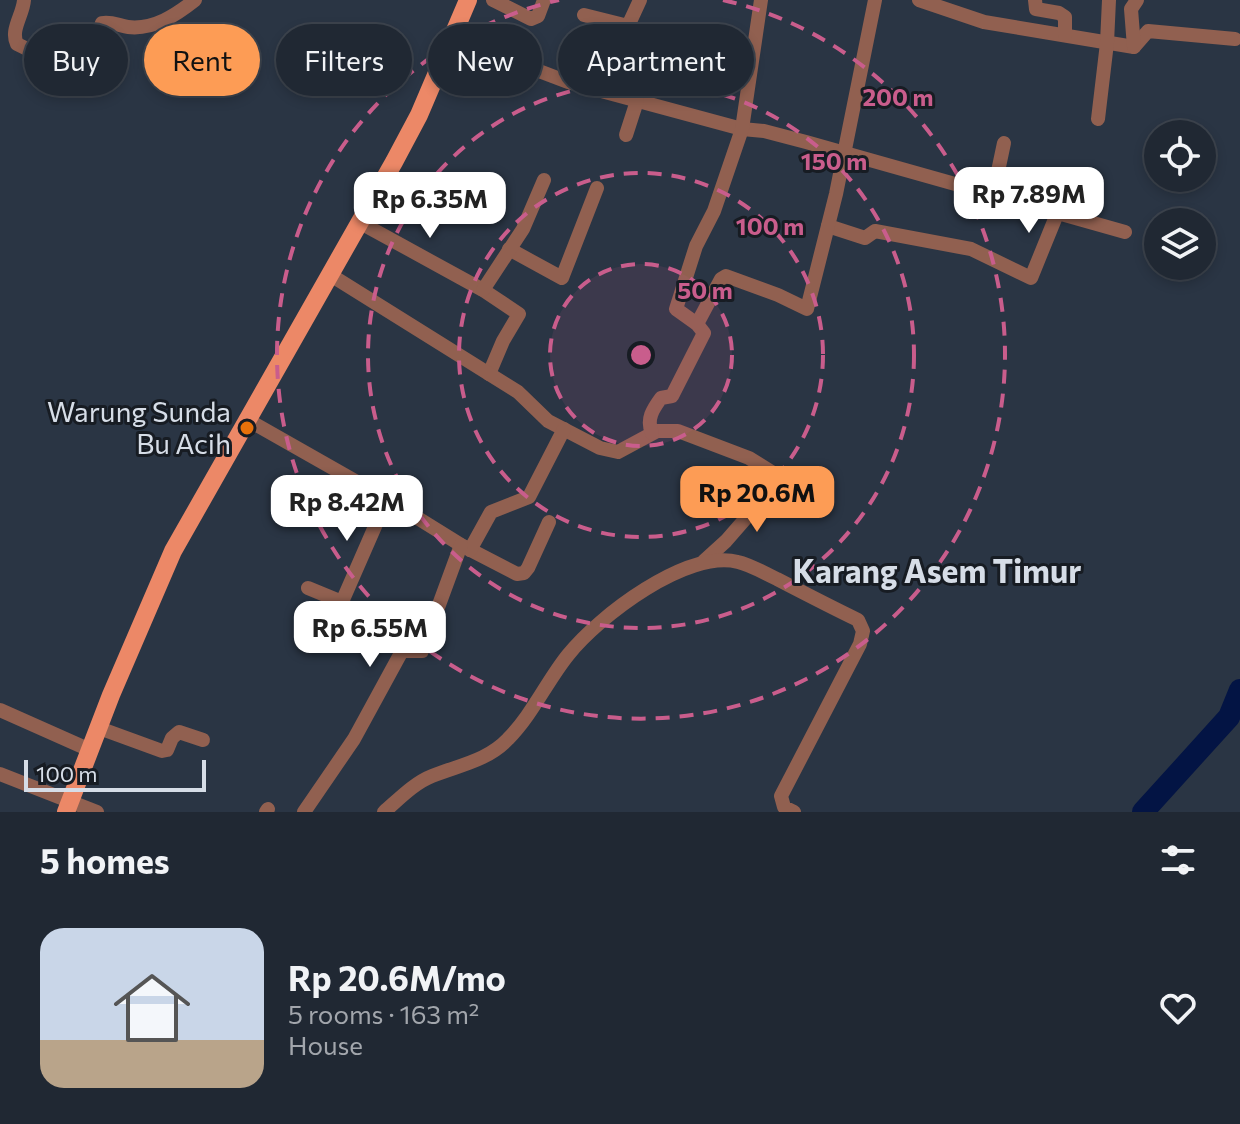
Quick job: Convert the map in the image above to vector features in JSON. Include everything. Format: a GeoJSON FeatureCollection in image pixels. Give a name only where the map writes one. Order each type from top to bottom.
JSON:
{"type":"FeatureCollection","features":[{"type":"Feature","properties":{"kind":"main road"},"geometry":{"type":"LineString","coordinates":[[458,24],[468,0]]}},
{"type":"Feature","properties":{"kind":"main road"},"geometry":{"type":"LineString","coordinates":[[68,807],[173,551],[428,94]]}},
{"type":"Feature","properties":{"kind":"street"},"geometry":{"type":"LineString","coordinates":[[24,0],[14,33],[17,44],[78,74],[84,71],[102,23],[127,27],[151,24],[175,16],[195,0]]}},
{"type":"Feature","properties":{"kind":"street"},"geometry":{"type":"LineString","coordinates":[[493,0],[531,19],[538,16],[544,0]]}},
{"type":"Feature","properties":{"kind":"street"},"geometry":{"type":"LineString","coordinates":[[584,15],[628,26],[640,0]]}},
{"type":"Feature","properties":{"kind":"street"},"geometry":{"type":"LineString","coordinates":[[652,433],[649,421],[653,409],[661,398],[672,396],[704,333],[676,309],[696,246],[714,211],[742,129],[761,0]]}},
{"type":"Feature","properties":{"kind":"street"},"geometry":{"type":"LineString","coordinates":[[697,324],[721,279],[726,276],[807,309],[828,226],[875,0]]}},
{"type":"Feature","properties":{"kind":"street"},"geometry":{"type":"LineString","coordinates":[[919,0],[984,22],[1134,47]]}},
{"type":"Feature","properties":{"kind":"street"},"geometry":{"type":"LineString","coordinates":[[1035,0],[1036,9],[1065,17],[1065,35]]}},
{"type":"Feature","properties":{"kind":"street"},"geometry":{"type":"LineString","coordinates":[[1098,119],[1109,0]]}},
{"type":"Feature","properties":{"kind":"street"},"geometry":{"type":"LineString","coordinates":[[1134,47],[1131,9],[1137,0]]}},
{"type":"Feature","properties":{"kind":"street"},"geometry":{"type":"LineString","coordinates":[[1134,47],[1148,31],[1235,39]]}},
{"type":"Feature","properties":{"kind":"street"},"geometry":{"type":"LineString","coordinates":[[542,72],[637,101],[742,129],[764,131],[1125,232]]}},
{"type":"Feature","properties":{"kind":"street"},"geometry":{"type":"LineString","coordinates":[[626,135],[637,101]]}},
{"type":"Feature","properties":{"kind":"street"},"geometry":{"type":"LineString","coordinates":[[993,195],[1004,143]]}},
{"type":"Feature","properties":{"kind":"street"},"geometry":{"type":"LineString","coordinates":[[483,290],[523,229],[544,180]]}},
{"type":"Feature","properties":{"kind":"street"},"geometry":{"type":"LineString","coordinates":[[509,249],[562,278],[597,188]]}},
{"type":"Feature","properties":{"kind":"street"},"geometry":{"type":"LineString","coordinates":[[828,226],[865,238],[875,231],[971,249],[1031,278],[1057,214]]}},
{"type":"Feature","properties":{"kind":"street"},"geometry":{"type":"LineString","coordinates":[[359,222],[483,290],[519,314],[489,374]]}},
{"type":"Feature","properties":{"kind":"street"},"geometry":{"type":"LineString","coordinates":[[329,274],[518,392],[543,417],[600,448],[614,452],[623,450],[652,433],[672,430],[749,458],[781,478],[726,541],[703,561],[642,592],[587,633],[503,743],[479,760],[430,776],[384,812]]}},
{"type":"Feature","properties":{"kind":"street"},"geometry":{"type":"LineString","coordinates":[[246,419],[466,548],[522,574],[549,522]]}},
{"type":"Feature","properties":{"kind":"street"},"geometry":{"type":"LineString","coordinates":[[304,812],[354,739],[402,651],[422,651],[466,548],[491,512],[529,497],[564,429]]}},
{"type":"Feature","properties":{"kind":"street"},"geometry":{"type":"LineString","coordinates":[[308,588],[342,602],[387,499]]}},
{"type":"Feature","properties":{"kind":"street"},"geometry":{"type":"LineString","coordinates":[[703,561],[717,559],[745,564],[858,620],[862,626],[864,636],[781,796],[784,807],[794,812]]}},
{"type":"Feature","properties":{"kind":"street"},"geometry":{"type":"LineString","coordinates":[[0,710],[90,750]]}},
{"type":"Feature","properties":{"kind":"street"},"geometry":{"type":"LineString","coordinates":[[99,728],[162,751],[167,750],[172,738],[179,732],[203,740]]}},
{"type":"Feature","properties":{"kind":"street"},"geometry":{"type":"LineString","coordinates":[[0,774],[68,807],[97,812]]}},
{"type":"Feature","properties":{"kind":"waterway"},"geometry":{"type":"LineString","coordinates":[[1143,812],[1229,717],[1240,690]]}},
{"type":"Feature","properties":{"kind":"place","name":"Warung Sunda Bu Acih"},"geometry":{"type":"Point","coordinates":[247,428]}},
{"type":"Feature","properties":{"kind":"district","name":"Karang Asem Timur"},"geometry":{"type":"Point","coordinates":[937,572]}}]}
